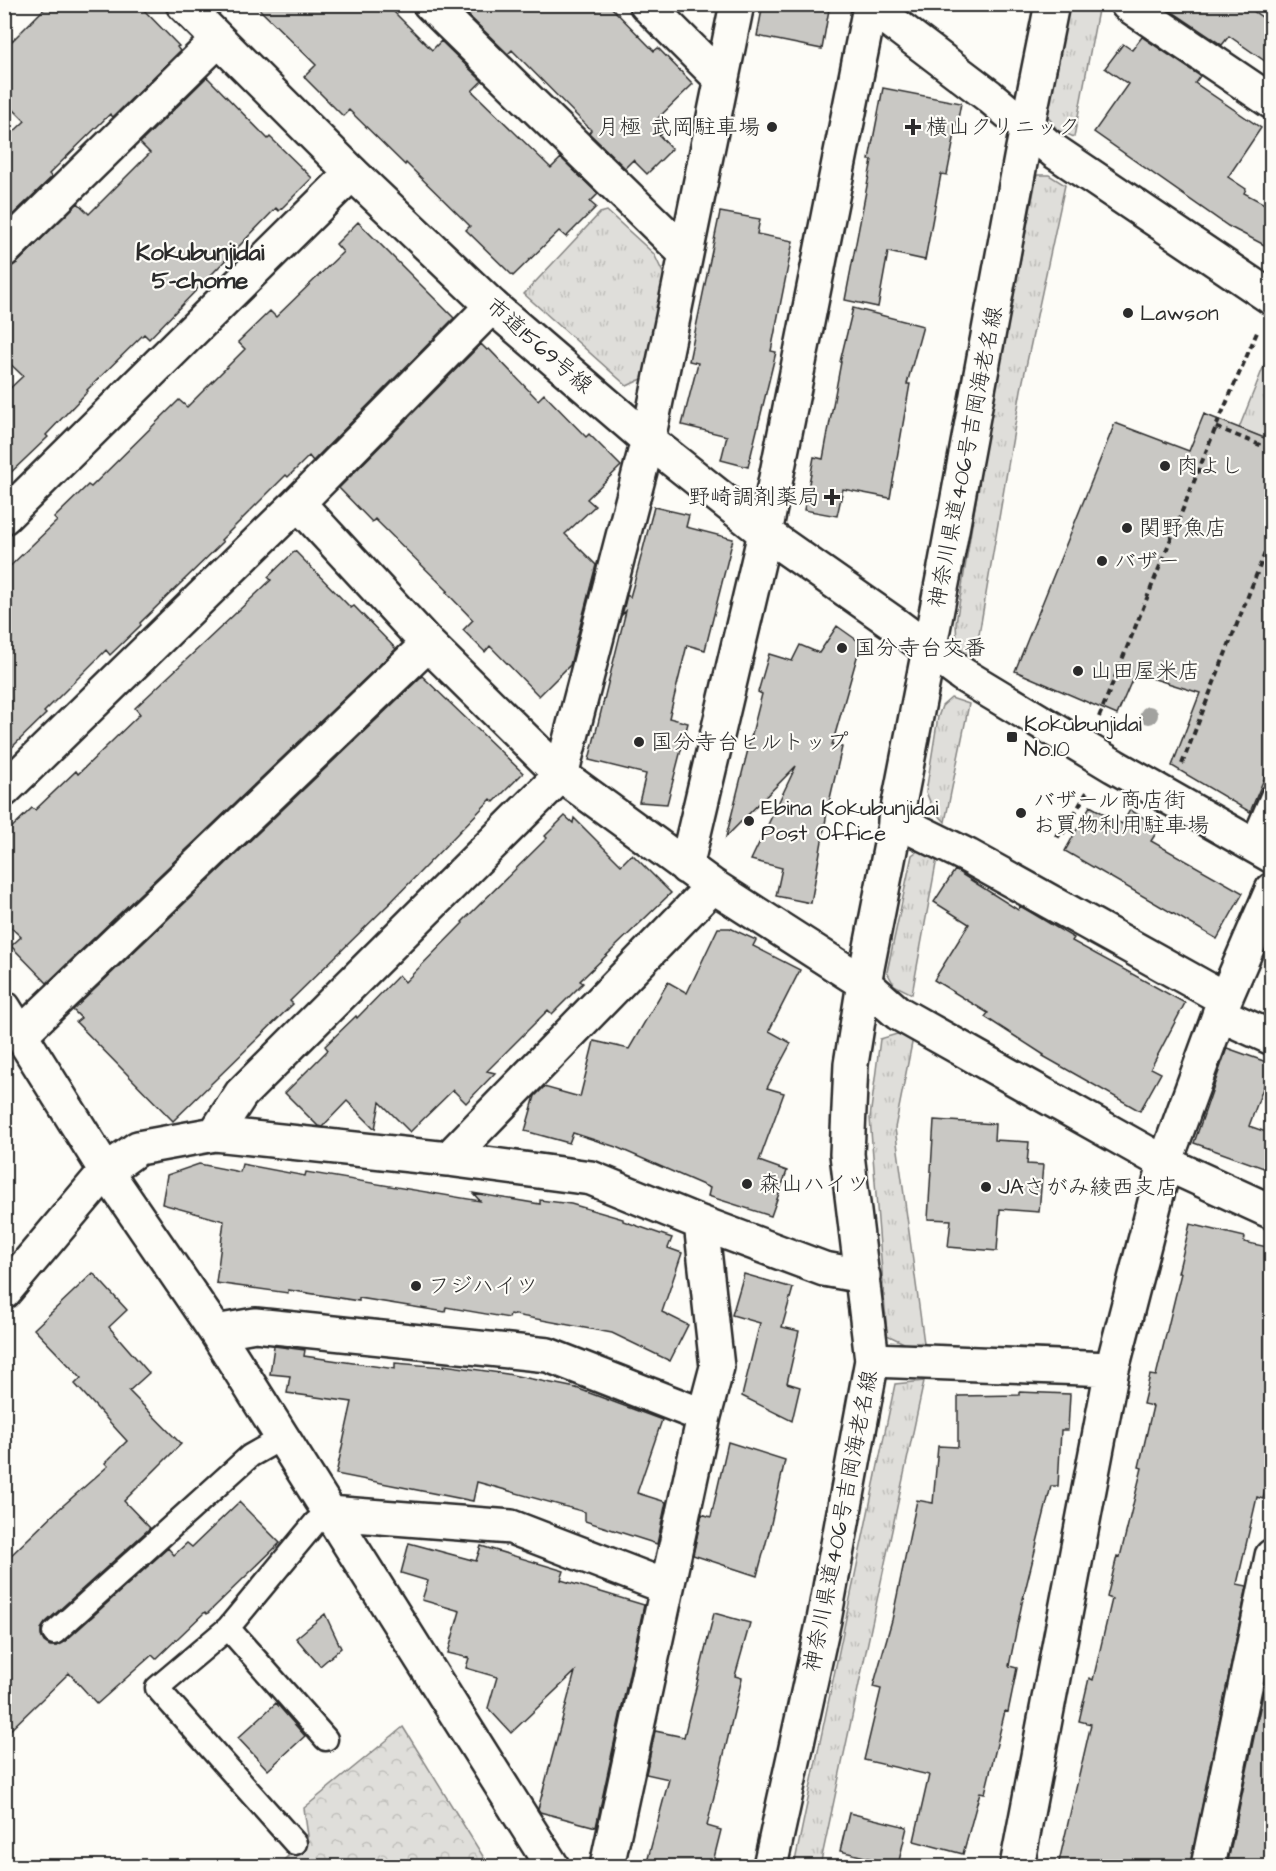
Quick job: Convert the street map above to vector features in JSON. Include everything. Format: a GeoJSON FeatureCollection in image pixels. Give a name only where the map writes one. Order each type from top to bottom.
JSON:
{"type":"FeatureCollection","features":[{"type":"Feature","properties":{"kind":"street","name":"市道1569号線"},"geometry":{"type":"LineString","coordinates":[[183,4],[352,173],[492,306],[648,440],[765,533],[963,675],[1261,850]]}},
{"type":"Feature","properties":{"kind":"street"},"geometry":{"type":"LineString","coordinates":[[430,4],[686,254]]}},
{"type":"Feature","properties":{"kind":"street"},"geometry":{"type":"LineString","coordinates":[[646,4],[721,79]]}},
{"type":"Feature","properties":{"kind":"street"},"geometry":{"type":"LineString","coordinates":[[215,1134],[241,1094],[561,775],[648,440],[737,4]]}},
{"type":"Feature","properties":{"kind":"street","name":"神奈川県道406号吉岡海老名線"},"geometry":{"type":"LineString","coordinates":[[770,1866],[824,1620],[872,1360],[848,1154],[851,1064],[864,983],[1052,4]]}},
{"type":"Feature","properties":{"kind":"street"},"geometry":{"type":"LineString","coordinates":[[1127,4],[1272,102]]}},
{"type":"Feature","properties":{"kind":"street"},"geometry":{"type":"LineString","coordinates":[[686,867],[765,533],[869,6],[980,89],[1054,151],[1266,310]]}},
{"type":"Feature","properties":{"kind":"street"},"geometry":{"type":"LineString","coordinates":[[4,250],[218,40]]}},
{"type":"Feature","properties":{"kind":"street"},"geometry":{"type":"LineString","coordinates":[[4,517],[352,173]]}},
{"type":"Feature","properties":{"kind":"street"},"geometry":{"type":"LineString","coordinates":[[4,790],[298,503],[492,306]]}},
{"type":"Feature","properties":{"kind":"street"},"geometry":{"type":"LineString","coordinates":[[298,503],[428,644],[561,775],[686,867],[864,983],[898,1014],[1166,1163],[1272,1212]]}},
{"type":"Feature","properties":{"kind":"street"},"geometry":{"type":"LineString","coordinates":[[428,644],[13,1021],[106,1171],[216,1332],[552,1866]]}},
{"type":"Feature","properties":{"kind":"street"},"geometry":{"type":"LineString","coordinates":[[895,820],[968,856],[1272,1038]]}},
{"type":"Feature","properties":{"kind":"street"},"geometry":{"type":"LineString","coordinates":[[448,1159],[713,886]]}},
{"type":"Feature","properties":{"kind":"street"},"geometry":{"type":"LineString","coordinates":[[1017,1866],[1112,1369],[1166,1163],[1222,1006],[1272,890]]}},
{"type":"Feature","properties":{"kind":"street"},"geometry":{"type":"LineString","coordinates":[[4,1292],[68,1213],[106,1171],[138,1149],[215,1134],[448,1159],[591,1178],[701,1223],[824,1269],[863,1276]]}},
{"type":"Feature","properties":{"kind":"street"},"geometry":{"type":"LineString","coordinates":[[607,1866],[704,1416],[717,1367],[701,1223]]}},
{"type":"Feature","properties":{"kind":"street"},"geometry":{"type":"LineString","coordinates":[[216,1332],[255,1325],[548,1355],[704,1416]]}},
{"type":"Feature","properties":{"kind":"street"},"geometry":{"type":"LineString","coordinates":[[872,1360],[1112,1369]]}},
{"type":"Feature","properties":{"kind":"street"},"geometry":{"type":"LineString","coordinates":[[328,1513],[511,1527],[667,1587]]}},
{"type":"Feature","properties":{"kind":"street"},"geometry":{"type":"LineString","coordinates":[[1208,1866],[1272,1556]]}},
{"type":"Feature","properties":{"kind":"lane"},"geometry":{"type":"LineString","coordinates":[[1261,850],[1272,796]]}},
{"type":"Feature","properties":{"kind":"lane"},"geometry":{"type":"LineString","coordinates":[[54,1633],[250,1456],[282,1438]]}},
{"type":"Feature","properties":{"kind":"lane"},"geometry":{"type":"LineString","coordinates":[[295,1843],[157,1688],[228,1628],[315,1523],[328,1513]]}},
{"type":"Feature","properties":{"kind":"lane"},"geometry":{"type":"LineString","coordinates":[[228,1628],[326,1739]]}},
{"type":"Feature","properties":{"kind":"path"},"geometry":{"type":"LineString","coordinates":[[1099,718],[1216,427],[1266,310]]}},
{"type":"Feature","properties":{"kind":"path"},"geometry":{"type":"LineString","coordinates":[[1216,427],[1272,450]]}},
{"type":"Feature","properties":{"kind":"path"},"geometry":{"type":"LineString","coordinates":[[1179,771],[1272,535]]}},
{"type":"Feature","properties":{"kind":"path"},"geometry":{"type":"LineString","coordinates":[[1055,834],[1061,837],[1087,791]]}},
{"type":"Feature","properties":{"kind":"green space"},"geometry":{"type":"Polygon","coordinates":[[[1067,5],[1099,5],[1074,137],[1057,130],[1045,112],[1067,5]]]}},
{"type":"Feature","properties":{"kind":"green space"},"geometry":{"type":"Polygon","coordinates":[[[1037,175],[1049,175],[1065,185],[1021,390],[976,652],[965,654],[957,644],[956,623],[989,421],[1037,175]]]}},
{"type":"Feature","properties":{"kind":"green space"},"geometry":{"type":"Polygon","coordinates":[[[607,211],[654,254],[664,275],[644,378],[627,386],[524,294],[600,213],[607,211]]]}},
{"type":"Feature","properties":{"kind":"green space"},"geometry":{"type":"Polygon","coordinates":[[[1271,348],[1271,441],[1239,428],[1271,348]]]}},
{"type":"Feature","properties":{"kind":"green space"},"geometry":{"type":"Polygon","coordinates":[[[951,698],[969,704],[945,822],[933,809],[926,792],[938,717],[942,706],[951,698]]]}},
{"type":"Feature","properties":{"kind":"green space"},"geometry":{"type":"Polygon","coordinates":[[[925,846],[938,853],[912,994],[894,985],[887,972],[912,855],[925,846]]]}},
{"type":"Feature","properties":{"kind":"green space"},"geometry":{"type":"Polygon","coordinates":[[[897,1034],[913,1038],[895,1128],[924,1343],[906,1344],[887,1335],[870,1118],[880,1039],[897,1034]]]}},
{"type":"Feature","properties":{"kind":"green space"},"geometry":{"type":"Polygon","coordinates":[[[924,1381],[820,1866],[794,1866],[895,1384],[924,1381]]]}},
{"type":"Feature","properties":{"kind":"green space"},"geometry":{"type":"Polygon","coordinates":[[[403,1727],[489,1866],[278,1866],[308,1836],[304,1808],[403,1727]]]}},
{"type":"Feature","properties":{"kind":"building"},"geometry":{"type":"Polygon","coordinates":[[[49,4],[138,4],[179,46],[177,47],[180,51],[113,117],[110,114],[49,174],[52,177],[4,223],[4,141],[25,121],[4,100],[4,49],[49,4]]]}},
{"type":"Feature","properties":{"kind":"building"},"geometry":{"type":"Polygon","coordinates":[[[254,4],[386,4],[432,50],[441,41],[482,81],[472,91],[551,168],[561,158],[598,194],[590,202],[596,207],[566,237],[559,231],[513,276],[466,230],[470,226],[406,163],[405,165],[349,110],[343,116],[304,77],[316,65],[254,4]]]}},
{"type":"Feature","properties":{"kind":"building"},"geometry":{"type":"Polygon","coordinates":[[[478,4],[608,4],[654,51],[658,48],[693,84],[654,122],[664,132],[659,135],[672,149],[647,174],[633,160],[625,168],[512,50],[508,54],[468,15],[478,4]]]}},
{"type":"Feature","properties":{"kind":"building"},"geometry":{"type":"Polygon","coordinates":[[[763,4],[830,4],[822,49],[757,36],[763,4]]]}},
{"type":"Feature","properties":{"kind":"building"},"geometry":{"type":"Polygon","coordinates":[[[1165,4],[1252,4],[1249,8],[1272,24],[1272,66],[1229,36],[1222,45],[1164,6],[1165,4]]]}},
{"type":"Feature","properties":{"kind":"building"},"geometry":{"type":"Polygon","coordinates":[[[1142,37],[1200,76],[1195,83],[1261,128],[1228,177],[1246,189],[1244,193],[1272,208],[1272,249],[1228,226],[1094,132],[1128,84],[1105,68],[1123,44],[1132,50],[1142,37]]]}},
{"type":"Feature","properties":{"kind":"building"},"geometry":{"type":"Polygon","coordinates":[[[207,77],[268,139],[270,137],[312,178],[279,211],[276,208],[149,339],[144,334],[87,390],[46,435],[48,437],[4,479],[4,394],[23,376],[4,358],[4,268],[17,263],[78,203],[89,214],[150,153],[140,143],[207,77]]]}},
{"type":"Feature","properties":{"kind":"building"},"geometry":{"type":"Polygon","coordinates":[[[883,88],[961,103],[947,175],[941,174],[925,260],[888,252],[878,307],[845,300],[872,160],[869,160],[883,88]]]}},
{"type":"Feature","properties":{"kind":"building"},"geometry":{"type":"Polygon","coordinates":[[[720,212],[760,219],[757,234],[793,241],[771,351],[776,352],[748,467],[721,460],[727,436],[682,425],[698,363],[689,361],[720,212]]]}},
{"type":"Feature","properties":{"kind":"building"},"geometry":{"type":"Polygon","coordinates":[[[358,222],[454,318],[313,461],[309,456],[288,477],[286,475],[221,540],[223,542],[140,623],[141,625],[110,655],[106,650],[4,755],[4,572],[57,521],[54,518],[88,485],[91,487],[179,400],[187,407],[245,349],[238,342],[270,311],[276,317],[343,252],[336,244],[358,222]]]}},
{"type":"Feature","properties":{"kind":"building"},"geometry":{"type":"Polygon","coordinates":[[[853,308],[923,326],[907,384],[910,384],[890,498],[843,489],[837,516],[804,510],[814,457],[823,459],[840,362],[853,308]]]}},
{"type":"Feature","properties":{"kind":"building"},"geometry":{"type":"Polygon","coordinates":[[[481,344],[487,350],[489,349],[538,400],[544,394],[586,437],[589,434],[621,466],[587,499],[595,506],[565,534],[596,565],[570,665],[539,696],[490,646],[485,652],[463,630],[473,620],[446,592],[448,591],[375,519],[372,522],[339,488],[481,344]]]}},
{"type":"Feature","properties":{"kind":"building"},"geometry":{"type":"Polygon","coordinates":[[[1204,414],[1272,441],[1272,760],[1250,812],[1172,766],[1200,693],[1135,673],[1117,715],[1015,671],[1115,423],[1189,451],[1204,414]]]}},
{"type":"Feature","properties":{"kind":"building"},"geometry":{"type":"Polygon","coordinates":[[[654,507],[689,515],[686,527],[733,539],[705,650],[687,645],[669,718],[688,723],[667,804],[639,802],[646,774],[589,760],[626,611],[622,615],[627,595],[630,597],[654,507]]]}},
{"type":"Feature","properties":{"kind":"building"},"geometry":{"type":"Polygon","coordinates":[[[295,551],[351,608],[354,606],[396,649],[47,983],[11,946],[21,937],[4,921],[4,835],[32,808],[35,810],[76,771],[78,774],[140,714],[135,708],[271,580],[268,577],[295,551]]]}},
{"type":"Feature","properties":{"kind":"building"},"geometry":{"type":"Polygon","coordinates":[[[837,626],[861,643],[832,745],[842,747],[828,807],[811,903],[776,896],[782,868],[751,860],[796,766],[726,837],[762,694],[758,692],[769,654],[792,661],[800,645],[819,653],[837,626]]]}},
{"type":"Feature","properties":{"kind":"building"},"geometry":{"type":"Polygon","coordinates":[[[422,676],[523,773],[494,802],[491,799],[290,1001],[293,1004],[173,1121],[76,1022],[81,1018],[73,1010],[422,676]]]}},
{"type":"Feature","properties":{"kind":"building"},"geometry":{"type":"Polygon","coordinates":[[[1090,806],[1122,824],[1130,810],[1160,827],[1151,841],[1243,893],[1217,939],[1065,851],[1090,806]]]}},
{"type":"Feature","properties":{"kind":"building"},"geometry":{"type":"Polygon","coordinates":[[[565,816],[573,823],[574,818],[621,865],[632,854],[671,893],[580,981],[583,983],[552,1014],[548,1010],[487,1071],[495,1073],[466,1103],[453,1090],[410,1132],[380,1102],[375,1129],[347,1101],[322,1127],[318,1126],[285,1093],[328,1050],[325,1046],[356,1016],[357,1018],[399,975],[405,982],[547,838],[545,836],[565,816]]]}},
{"type":"Feature","properties":{"kind":"building"},"geometry":{"type":"Polygon","coordinates":[[[955,870],[1018,910],[1020,906],[1074,938],[1072,941],[1185,1003],[1151,1068],[1161,1073],[1140,1111],[1043,1056],[985,1017],[988,1013],[934,980],[969,924],[934,902],[955,870]]]}},
{"type":"Feature","properties":{"kind":"building"},"geometry":{"type":"Polygon","coordinates":[[[718,928],[730,928],[756,940],[753,946],[800,970],[769,1031],[791,1043],[767,1088],[784,1093],[759,1161],[787,1171],[771,1216],[708,1196],[710,1188],[616,1147],[573,1133],[569,1143],[525,1131],[535,1096],[544,1087],[580,1097],[594,1041],[629,1049],[668,982],[687,993],[718,928]]]}},
{"type":"Feature","properties":{"kind":"building"},"geometry":{"type":"Polygon","coordinates":[[[1227,1048],[1272,1064],[1249,1126],[1272,1134],[1272,1171],[1194,1143],[1227,1048]]]}},
{"type":"Feature","properties":{"kind":"building","name":"JAさがみ綾西支店"},"geometry":{"type":"Polygon","coordinates":[[[934,1120],[995,1124],[994,1140],[1029,1142],[1027,1164],[1043,1165],[1039,1212],[1000,1209],[997,1251],[948,1247],[951,1220],[928,1219],[934,1120]]]}},
{"type":"Feature","properties":{"kind":"building"},"geometry":{"type":"Polygon","coordinates":[[[199,1164],[240,1172],[242,1164],[305,1176],[306,1172],[480,1201],[473,1193],[540,1204],[540,1200],[571,1204],[623,1219],[623,1221],[672,1238],[668,1248],[682,1253],[662,1312],[688,1325],[670,1361],[612,1333],[510,1314],[509,1318],[446,1307],[445,1312],[359,1298],[359,1301],[288,1290],[288,1293],[216,1283],[224,1221],[162,1204],[167,1175],[199,1164]]]}},
{"type":"Feature","properties":{"kind":"building"},"geometry":{"type":"Polygon","coordinates":[[[1190,1224],[1245,1237],[1244,1242],[1272,1248],[1272,1461],[1263,1499],[1257,1497],[1237,1584],[1247,1586],[1190,1866],[1058,1866],[1091,1724],[1079,1721],[1089,1678],[1093,1680],[1112,1599],[1107,1597],[1117,1556],[1120,1557],[1142,1468],[1139,1467],[1153,1406],[1143,1404],[1150,1375],[1156,1376],[1181,1273],[1178,1273],[1190,1224]]]}},
{"type":"Feature","properties":{"kind":"building"},"geometry":{"type":"Polygon","coordinates":[[[93,1273],[127,1310],[109,1327],[149,1373],[129,1391],[181,1444],[124,1501],[150,1528],[45,1623],[41,1629],[44,1642],[50,1646],[63,1643],[168,1548],[174,1555],[187,1543],[192,1547],[239,1502],[280,1543],[207,1614],[205,1612],[156,1659],[152,1655],[97,1704],[69,1673],[4,1736],[4,1562],[108,1466],[105,1463],[127,1441],[75,1384],[81,1378],[34,1329],[93,1273]]]}},
{"type":"Feature","properties":{"kind":"building"},"geometry":{"type":"Polygon","coordinates":[[[744,1274],[793,1288],[782,1327],[799,1331],[787,1383],[800,1387],[792,1421],[742,1396],[760,1323],[732,1315],[744,1274]]]}},
{"type":"Feature","properties":{"kind":"building"},"geometry":{"type":"Polygon","coordinates":[[[274,1346],[305,1350],[304,1356],[395,1369],[395,1363],[444,1367],[444,1365],[507,1374],[576,1388],[662,1420],[637,1493],[666,1502],[657,1544],[585,1521],[585,1512],[477,1482],[473,1501],[336,1474],[352,1402],[287,1393],[290,1376],[270,1374],[274,1346]]]}},
{"type":"Feature","properties":{"kind":"building"},"geometry":{"type":"Polygon","coordinates":[[[1019,1392],[1070,1394],[1068,1430],[1061,1430],[1058,1486],[1051,1486],[1022,1603],[1009,1666],[1017,1668],[1008,1712],[1005,1711],[985,1793],[980,1792],[963,1854],[914,1841],[929,1775],[864,1760],[881,1689],[873,1687],[892,1620],[917,1500],[933,1503],[938,1446],[958,1447],[958,1396],[1019,1395],[1019,1392]]]}},
{"type":"Feature","properties":{"kind":"building"},"geometry":{"type":"Polygon","coordinates":[[[728,1442],[785,1460],[757,1576],[693,1555],[702,1514],[711,1517],[728,1442]]]}},
{"type":"Feature","properties":{"kind":"building"},"geometry":{"type":"Polygon","coordinates":[[[409,1543],[476,1561],[481,1546],[564,1571],[561,1580],[644,1605],[596,1827],[540,1812],[538,1809],[575,1672],[511,1733],[488,1708],[497,1677],[466,1668],[469,1658],[448,1653],[460,1611],[422,1600],[428,1581],[401,1573],[409,1543]]]}},
{"type":"Feature","properties":{"kind":"building"},"geometry":{"type":"Polygon","coordinates":[[[714,1613],[750,1623],[735,1676],[742,1678],[707,1826],[721,1830],[712,1866],[646,1866],[669,1779],[646,1774],[655,1731],[684,1737],[714,1613]]]}},
{"type":"Feature","properties":{"kind":"building"},"geometry":{"type":"Polygon","coordinates":[[[325,1614],[341,1648],[320,1666],[296,1638],[325,1614]]]}},
{"type":"Feature","properties":{"kind":"building"},"geometry":{"type":"Polygon","coordinates":[[[1272,1651],[1272,1866],[1227,1866],[1272,1651]]]}},
{"type":"Feature","properties":{"kind":"building"},"geometry":{"type":"Polygon","coordinates":[[[276,1703],[305,1736],[268,1770],[238,1738],[276,1703]]]}},
{"type":"Feature","properties":{"kind":"building"},"geometry":{"type":"Polygon","coordinates":[[[849,1813],[907,1827],[898,1865],[840,1851],[849,1813]]]}},
{"type":"Feature","properties":{"kind":"place","name":"月極 武岡駐車場"},"geometry":{"type":"Point","coordinates":[772,127]}},
{"type":"Feature","properties":{"kind":"place","name":"横山クリニック"},"geometry":{"type":"Point","coordinates":[913,127]}},
{"type":"Feature","properties":{"kind":"place","name":"Lawson"},"geometry":{"type":"Point","coordinates":[1128,313]}},
{"type":"Feature","properties":{"kind":"place","name":"肉よし"},"geometry":{"type":"Point","coordinates":[1165,466]}},
{"type":"Feature","properties":{"kind":"place","name":"野崎調剤薬局"},"geometry":{"type":"Point","coordinates":[832,497]}},
{"type":"Feature","properties":{"kind":"place","name":"関野魚店"},"geometry":{"type":"Point","coordinates":[1127,528]}},
{"type":"Feature","properties":{"kind":"place","name":"バザー"},"geometry":{"type":"Point","coordinates":[1102,561]}},
{"type":"Feature","properties":{"kind":"place","name":"国分寺台交番"},"geometry":{"type":"Point","coordinates":[842,648]}},
{"type":"Feature","properties":{"kind":"place","name":"山田屋米店"},"geometry":{"type":"Point","coordinates":[1078,671]}},
{"type":"Feature","properties":{"kind":"place","name":"Kokubunjidai No.10"},"geometry":{"type":"Point","coordinates":[1012,737]}},
{"type":"Feature","properties":{"kind":"place","name":"国分寺台ヒルトップ"},"geometry":{"type":"Point","coordinates":[639,742]}},
{"type":"Feature","properties":{"kind":"place","name":"バザール商店街 お買物利用駐車場"},"geometry":{"type":"Point","coordinates":[1021,813]}},
{"type":"Feature","properties":{"kind":"place","name":"Ebina Kokubunjidai Post Office"},"geometry":{"type":"Point","coordinates":[749,821]}},
{"type":"Feature","properties":{"kind":"place","name":"森山ハイツ"},"geometry":{"type":"Point","coordinates":[747,1184]}},
{"type":"Feature","properties":{"kind":"place","name":"JAさがみ綾西支店"},"geometry":{"type":"Point","coordinates":[986,1187]}},
{"type":"Feature","properties":{"kind":"place","name":"フジハイツ"},"geometry":{"type":"Point","coordinates":[416,1286]}},
{"type":"Feature","properties":{"kind":"district","name":"Kokubunjidai 5-chome"},"geometry":{"type":"Point","coordinates":[200,267]}}]}
